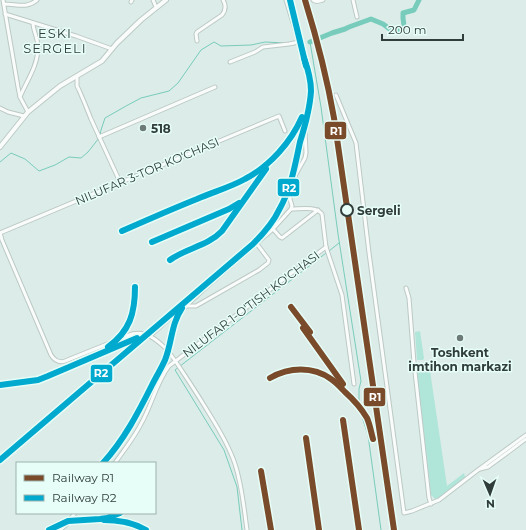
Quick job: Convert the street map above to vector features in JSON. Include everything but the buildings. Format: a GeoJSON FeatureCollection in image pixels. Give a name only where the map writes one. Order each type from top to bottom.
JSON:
{"type":"FeatureCollection","features":[{"type":"Feature","properties":{"kind":"street"},"geometry":{"type":"LineString","coordinates":[[28,112],[20,97],[3,2],[20,6],[28,6],[37,0]]}},
{"type":"Feature","properties":{"kind":"street"},"geometry":{"type":"LineString","coordinates":[[153,0],[156,7]]}},
{"type":"Feature","properties":{"kind":"street"},"geometry":{"type":"LineString","coordinates":[[0,147],[28,112],[60,86],[102,61],[117,43],[140,20],[166,0]]}},
{"type":"Feature","properties":{"kind":"street"},"geometry":{"type":"LineString","coordinates":[[197,41],[197,32],[224,12],[225,4],[223,0]]}},
{"type":"Feature","properties":{"kind":"street"},"geometry":{"type":"LineString","coordinates":[[230,62],[255,52],[262,47],[299,42],[286,0]]}},
{"type":"Feature","properties":{"kind":"street"},"geometry":{"type":"LineString","coordinates":[[313,0],[317,2],[323,0]]}},
{"type":"Feature","properties":{"kind":"street"},"geometry":{"type":"LineString","coordinates":[[353,0],[357,17]]}},
{"type":"Feature","properties":{"kind":"street"},"geometry":{"type":"LineString","coordinates":[[5,14],[112,49]]}},
{"type":"Feature","properties":{"kind":"street"},"geometry":{"type":"LineString","coordinates":[[20,97],[34,67],[37,56],[38,42],[33,28],[33,23]]}},
{"type":"Feature","properties":{"kind":"street"},"geometry":{"type":"LineString","coordinates":[[77,76],[77,86],[120,182]]}},
{"type":"Feature","properties":{"kind":"street"},"geometry":{"type":"LineString","coordinates":[[99,137],[215,87]]}},
{"type":"Feature","properties":{"kind":"street"},"geometry":{"type":"LineString","coordinates":[[336,95],[356,143],[370,261],[404,513],[439,500],[478,470],[519,442],[526,435]]}},
{"type":"Feature","properties":{"kind":"street"},"geometry":{"type":"LineString","coordinates":[[0,108],[8,112],[24,116]]}},
{"type":"Feature","properties":{"kind":"street"},"geometry":{"type":"LineString","coordinates":[[291,209],[290,192],[296,174],[305,158],[306,131],[310,111]]}},
{"type":"Feature","properties":{"kind":"street","name":"NILUFAR 3-TOR KO'CHASI"},"geometry":{"type":"LineString","coordinates":[[0,233],[279,116],[285,131]]}},
{"type":"Feature","properties":{"kind":"street"},"geometry":{"type":"LineString","coordinates":[[150,336],[172,316],[181,312],[213,281],[257,244],[291,209],[304,208],[318,210],[322,214],[326,247],[342,295],[354,384]]}},
{"type":"Feature","properties":{"kind":"street"},"geometry":{"type":"LineString","coordinates":[[272,229],[282,238],[318,210]]}},
{"type":"Feature","properties":{"kind":"street"},"geometry":{"type":"LineString","coordinates":[[0,233],[51,355],[55,360],[60,362],[65,361],[132,334],[140,333],[150,336],[164,346],[192,386],[228,444],[242,492],[247,530]]}},
{"type":"Feature","properties":{"kind":"street"},"geometry":{"type":"LineString","coordinates":[[186,306],[196,306],[259,270],[268,263],[269,260],[257,244]]}},
{"type":"Feature","properties":{"kind":"street","name":"NILUFAR 1-O'TISH KO'CHASI"},"geometry":{"type":"LineString","coordinates":[[116,462],[141,425],[162,375],[169,366],[326,247]]}},
{"type":"Feature","properties":{"kind":"street"},"geometry":{"type":"LineString","coordinates":[[406,288],[409,298],[414,363],[429,498],[431,504]]}},
{"type":"Feature","properties":{"kind":"street"},"geometry":{"type":"LineString","coordinates":[[519,442],[526,439]]}},
{"type":"Feature","properties":{"kind":"street"},"geometry":{"type":"LineString","coordinates":[[60,530],[74,514]]}},
{"type":"Feature","properties":{"kind":"green space"},"geometry":{"type":"Polygon","coordinates":[[[420,331],[424,358],[423,360],[417,360],[415,332],[420,331]]]}},
{"type":"Feature","properties":{"kind":"green space"},"geometry":{"type":"Polygon","coordinates":[[[429,364],[447,486],[464,473],[465,477],[439,498],[435,499],[431,495],[416,367],[429,364]]]}},
{"type":"Feature","properties":{"kind":"waterway"},"geometry":{"type":"LineString","coordinates":[[310,42],[371,19],[383,24],[391,30],[401,31],[404,26],[403,13],[414,10],[419,0]]}},
{"type":"Feature","properties":{"kind":"waterway"},"geometry":{"type":"LineString","coordinates":[[100,135],[105,118],[141,98],[169,91],[178,83],[201,50],[214,42],[221,46],[251,45],[265,42],[286,43]]}},
{"type":"Feature","properties":{"kind":"waterway"},"geometry":{"type":"LineString","coordinates":[[308,42],[310,42],[321,107],[338,234],[361,381],[359,389],[359,404]]}},
{"type":"Feature","properties":{"kind":"waterway"},"geometry":{"type":"LineString","coordinates":[[0,162],[11,153],[25,159],[39,171],[55,165],[69,157],[81,158],[99,138]]}},
{"type":"Feature","properties":{"kind":"waterway"},"geometry":{"type":"LineString","coordinates":[[329,251],[339,243]]}},
{"type":"Feature","properties":{"kind":"waterway"},"geometry":{"type":"LineString","coordinates":[[242,530],[237,487],[224,450],[175,370],[326,253]]}},
{"type":"Feature","properties":{"kind":"waterway"},"geometry":{"type":"LineString","coordinates":[[361,414],[368,435],[381,530]]}},
{"type":"Feature","properties":{"kind":"rail line","name":"R2"},"geometry":{"type":"LineString","coordinates":[[290,0],[306,66]]}},
{"type":"Feature","properties":{"kind":"rail line","name":"R1"},"geometry":{"type":"LineString","coordinates":[[305,0],[314,29],[334,118],[394,530]]}},
{"type":"Feature","properties":{"kind":"rail line","name":"R2"},"geometry":{"type":"LineString","coordinates":[[0,460],[253,244],[271,224],[277,215],[290,185],[308,111],[311,87],[304,58]]}},
{"type":"Feature","properties":{"kind":"rail line","name":"R2"},"geometry":{"type":"LineString","coordinates":[[122,231],[234,185],[254,174],[271,160],[286,144],[302,117]]}},
{"type":"Feature","properties":{"kind":"rail line","name":"R2"},"geometry":{"type":"LineString","coordinates":[[170,260],[204,244],[222,231],[266,169]]}},
{"type":"Feature","properties":{"kind":"rail line","name":"R2"},"geometry":{"type":"LineString","coordinates":[[152,242],[229,209],[239,203]]}},
{"type":"Feature","properties":{"kind":"rail line","name":"R2"},"geometry":{"type":"LineString","coordinates":[[108,347],[122,335],[130,321],[134,305],[135,287]]}},
{"type":"Feature","properties":{"kind":"rail line","name":"R1"},"geometry":{"type":"LineString","coordinates":[[291,307],[310,332]]}},
{"type":"Feature","properties":{"kind":"rail line","name":"R2"},"geometry":{"type":"LineString","coordinates":[[104,462],[118,445],[130,426],[162,367],[178,314],[182,308]]}},
{"type":"Feature","properties":{"kind":"rail line","name":"R1"},"geometry":{"type":"LineString","coordinates":[[303,328],[343,384]]}},
{"type":"Feature","properties":{"kind":"rail line","name":"R2"},"geometry":{"type":"LineString","coordinates":[[0,385],[38,380],[137,338]]}},
{"type":"Feature","properties":{"kind":"rail line","name":"R1"},"geometry":{"type":"LineString","coordinates":[[270,378],[277,374],[293,370],[309,370],[331,379],[360,407],[367,418],[373,439]]}},
{"type":"Feature","properties":{"kind":"rail line","name":"R1"},"geometry":{"type":"LineString","coordinates":[[343,420],[359,530]]}},
{"type":"Feature","properties":{"kind":"rail line","name":"R1"},"geometry":{"type":"LineString","coordinates":[[306,438],[319,530]]}},
{"type":"Feature","properties":{"kind":"rail line","name":"R1"},"geometry":{"type":"LineString","coordinates":[[261,471],[271,530]]}},
{"type":"Feature","properties":{"kind":"rail line","name":"R2"},"geometry":{"type":"LineString","coordinates":[[49,530],[68,521],[100,519],[117,514]]}},
{"type":"Feature","properties":{"kind":"rail line","name":"R2"},"geometry":{"type":"LineString","coordinates":[[104,520],[126,522],[146,530]]}},
{"type":"Feature","properties":{"kind":"place","name":"518"},"geometry":{"type":"Point","coordinates":[143,128]}},
{"type":"Feature","properties":{"kind":"place","name":"Sergeli"},"geometry":{"type":"Point","coordinates":[347,210]}},
{"type":"Feature","properties":{"kind":"place","name":"Toshkent imtihon markazi"},"geometry":{"type":"Point","coordinates":[460,338]}},
{"type":"Feature","properties":{"kind":"district","name":"ESKI SERGELI"},"geometry":{"type":"Point","coordinates":[55,40]}}]}
